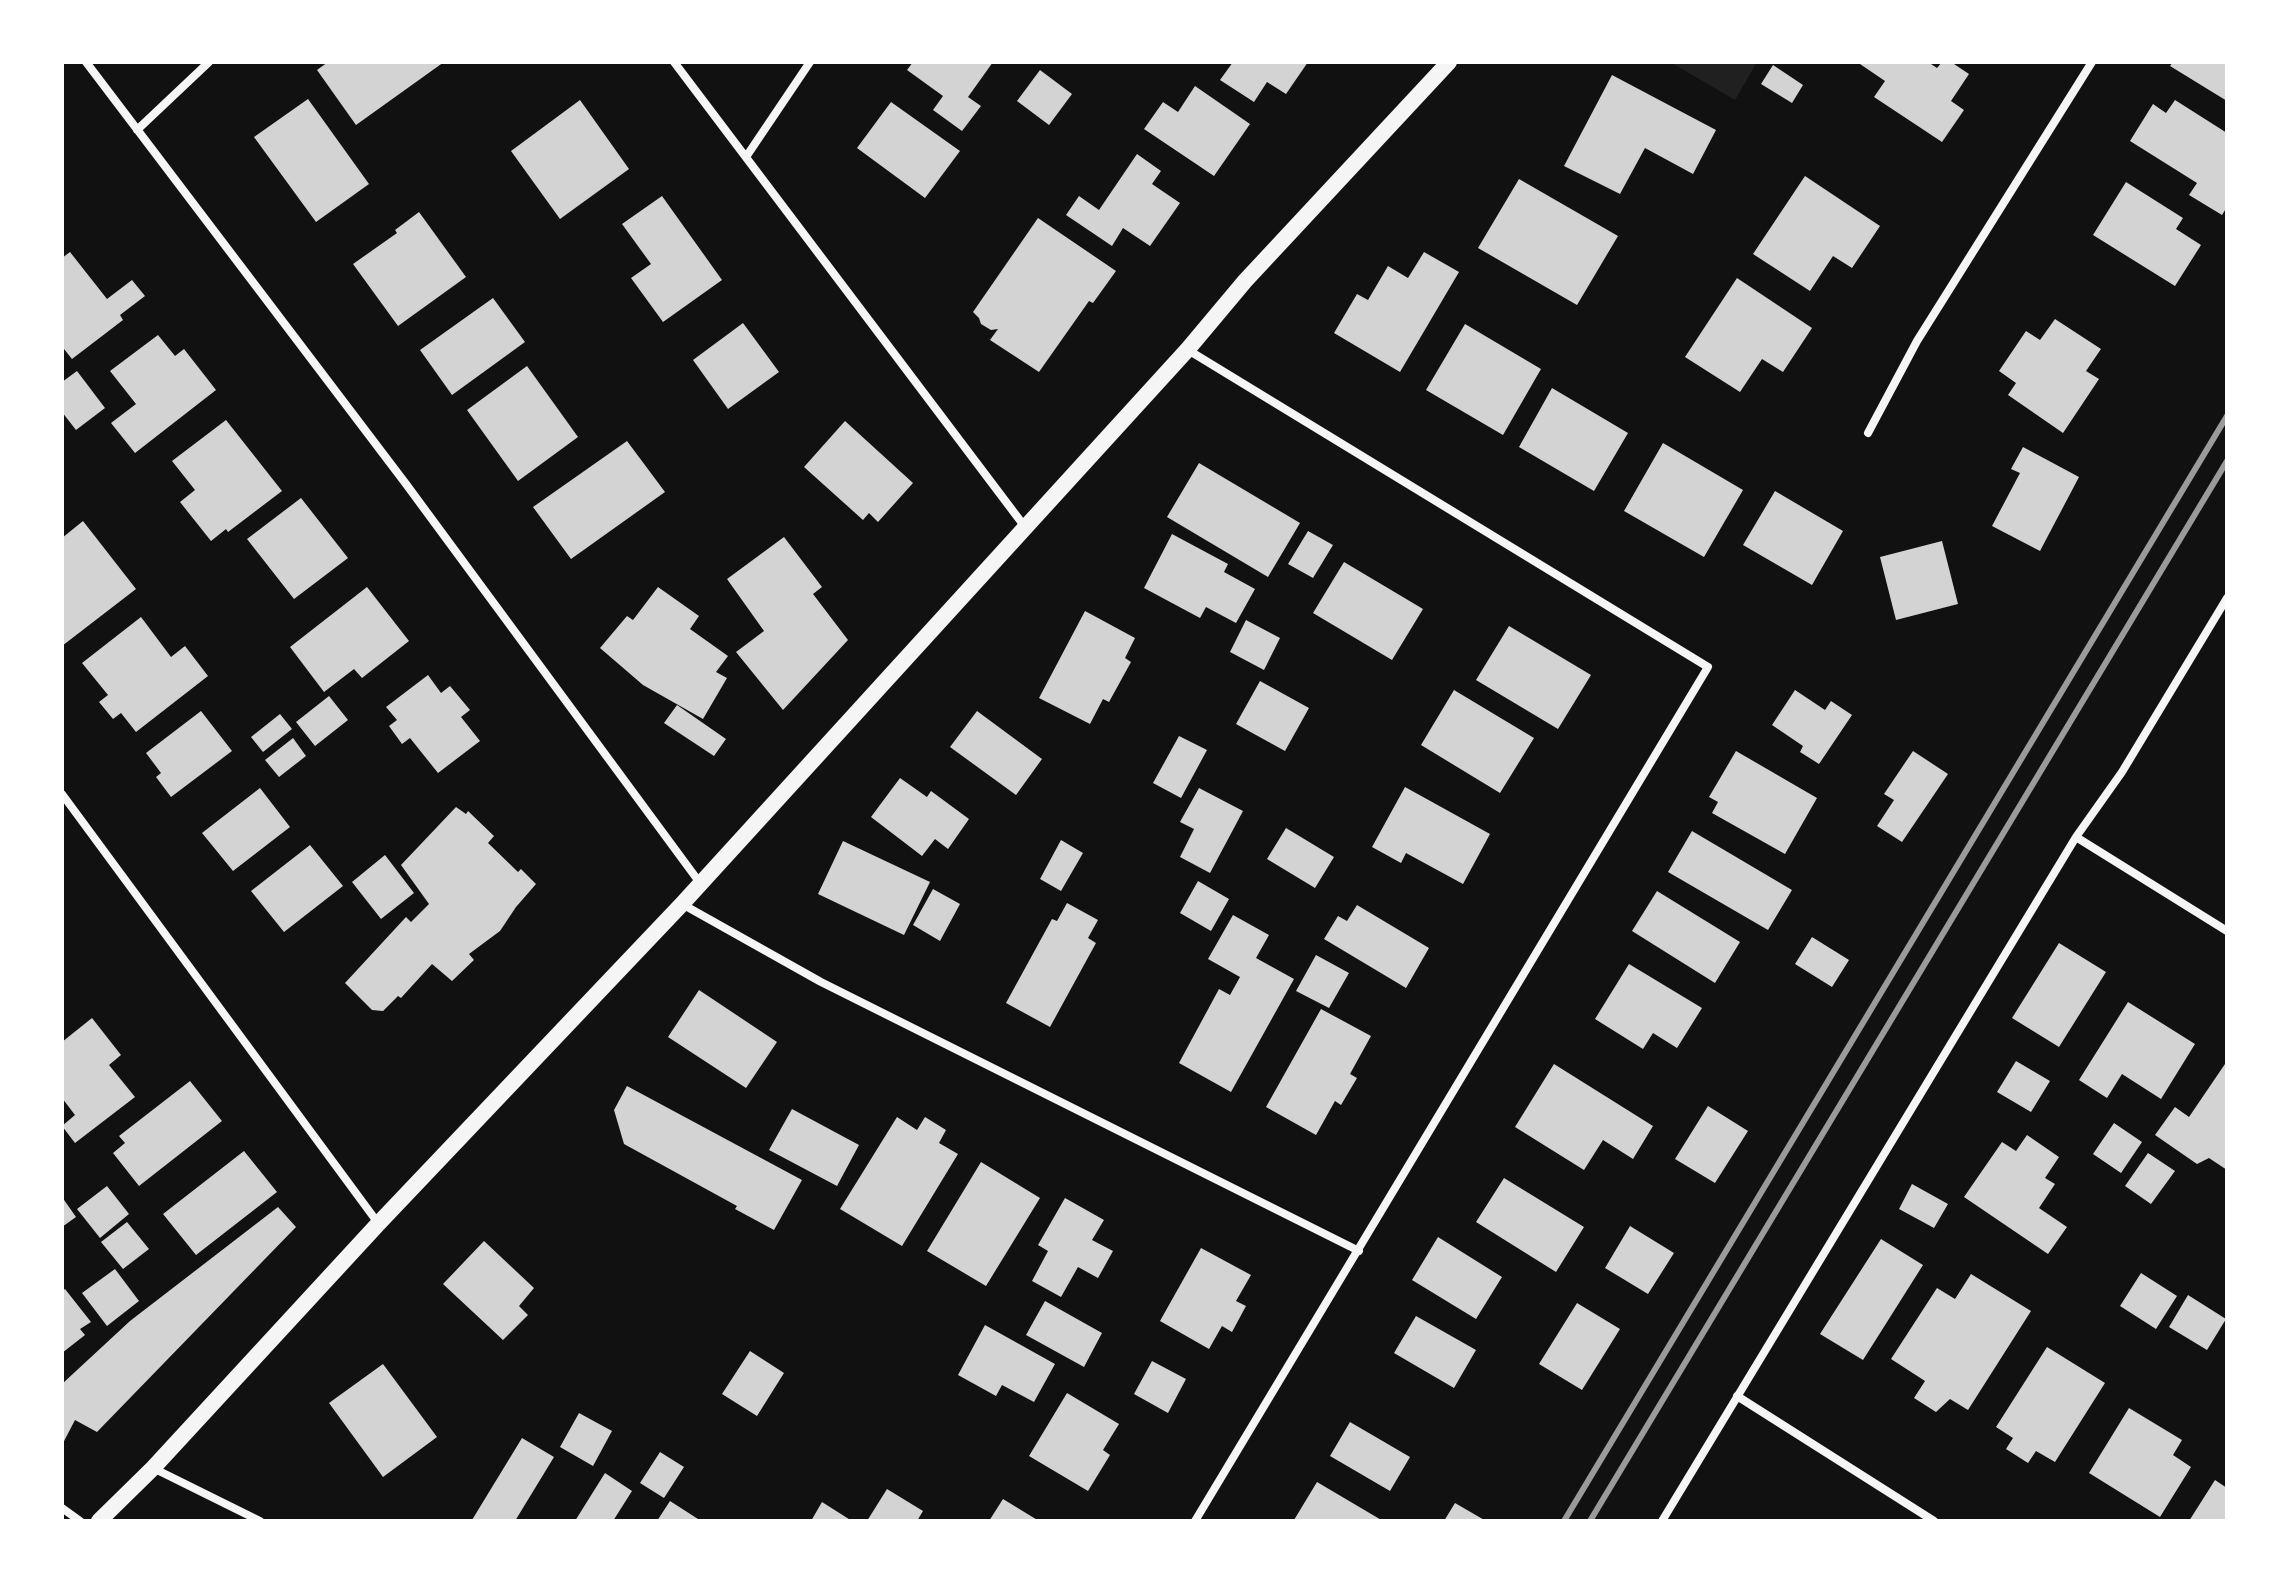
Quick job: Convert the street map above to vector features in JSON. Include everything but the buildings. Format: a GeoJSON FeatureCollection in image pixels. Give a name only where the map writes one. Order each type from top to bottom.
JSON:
{"type":"FeatureCollection","features":[{"type":"Feature","properties":{"kind":"main road"},"geometry":{"type":"LineString","coordinates":[[99,1521],[153,1468],[378,1224],[682,904],[1188,349],[1245,281],[1449,62]]}},
{"type":"Feature","properties":{"kind":"street"},"geometry":{"type":"LineString","coordinates":[[86,62],[406,484],[700,883]]}},
{"type":"Feature","properties":{"kind":"street"},"geometry":{"type":"LineString","coordinates":[[137,130],[209,62]]}},
{"type":"Feature","properties":{"kind":"street"},"geometry":{"type":"LineString","coordinates":[[674,62],[1025,528]]}},
{"type":"Feature","properties":{"kind":"street"},"geometry":{"type":"LineString","coordinates":[[746,157],[810,62]]}},
{"type":"Feature","properties":{"kind":"street"},"geometry":{"type":"LineString","coordinates":[[1868,433],[1917,341],[2092,62]]}},
{"type":"Feature","properties":{"kind":"street"},"geometry":{"type":"LineString","coordinates":[[1188,349],[1708,667],[1195,1521]]}},
{"type":"Feature","properties":{"kind":"street"},"geometry":{"type":"LineString","coordinates":[[1662,1521],[2076,837],[2122,772],[2227,598]]}},
{"type":"Feature","properties":{"kind":"street"},"geometry":{"type":"LineString","coordinates":[[62,794],[378,1224]]}},
{"type":"Feature","properties":{"kind":"street"},"geometry":{"type":"LineString","coordinates":[[2076,837],[2227,931]]}},
{"type":"Feature","properties":{"kind":"street"},"geometry":{"type":"LineString","coordinates":[[682,904],[821,982],[1359,1251]]}},
{"type":"Feature","properties":{"kind":"street"},"geometry":{"type":"LineString","coordinates":[[1737,1396],[1934,1521]]}},
{"type":"Feature","properties":{"kind":"street"},"geometry":{"type":"LineString","coordinates":[[153,1468],[260,1521]]}},
{"type":"Feature","properties":{"kind":"street"},"geometry":{"type":"LineString","coordinates":[[62,1508],[80,1521]]}},
{"type":"Feature","properties":{"kind":"shaded area"},"geometry":{"type":"Polygon","coordinates":[[[1670,62],[1757,62],[1735,100],[1670,62]]]}},
{"type":"Feature","properties":{"kind":"railway"},"geometry":{"type":"LineString","coordinates":[[1564,1521],[2227,416]]}},
{"type":"Feature","properties":{"kind":"railway"},"geometry":{"type":"LineString","coordinates":[[1590,1521],[2227,461]]}}]}
